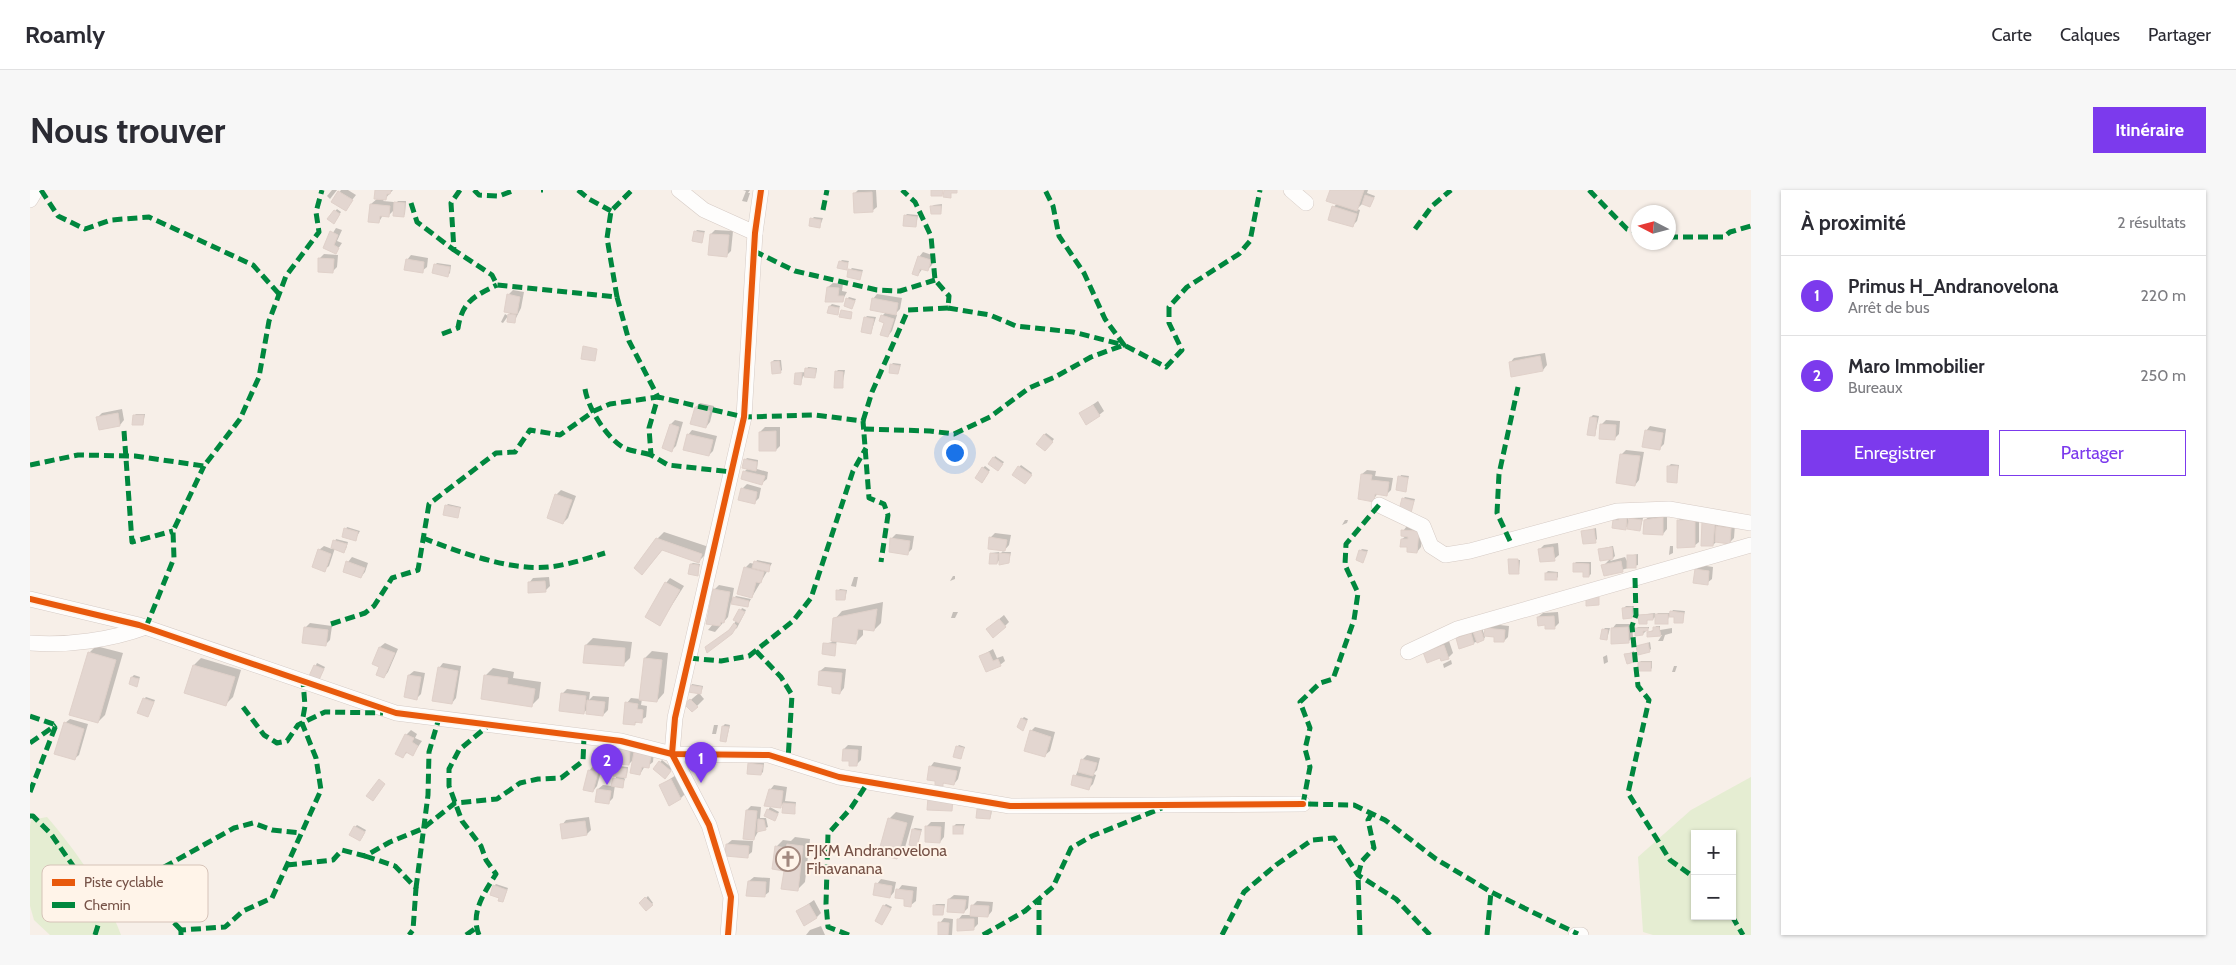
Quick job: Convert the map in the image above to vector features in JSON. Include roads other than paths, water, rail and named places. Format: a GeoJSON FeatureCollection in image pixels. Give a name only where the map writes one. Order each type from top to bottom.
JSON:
{"type":"FeatureCollection","features":[{"type":"Feature","properties":{"kind":"street"},"geometry":{"type":"LineString","coordinates":[[30,200],[36,190]]}},
{"type":"Feature","properties":{"kind":"street"},"geometry":{"type":"LineString","coordinates":[[679,190],[704,210],[755,232]]}},
{"type":"Feature","properties":{"kind":"street"},"geometry":{"type":"LineString","coordinates":[[728,935],[731,897],[709,825],[672,754],[675,718],[744,417],[755,232],[761,190]]}},
{"type":"Feature","properties":{"kind":"street"},"geometry":{"type":"LineString","coordinates":[[1291,190],[1306,203]]}},
{"type":"Feature","properties":{"kind":"street"},"geometry":{"type":"LineString","coordinates":[[1379,505],[1423,526],[1431,546],[1445,555],[1486,547],[1617,511],[1669,509],[1751,523]]}},
{"type":"Feature","properties":{"kind":"street"},"geometry":{"type":"LineString","coordinates":[[1408,652],[1457,629],[1751,545]]}},
{"type":"Feature","properties":{"kind":"street"},"geometry":{"type":"LineString","coordinates":[[30,600],[146,627],[396,713],[621,742],[672,754],[769,755],[840,776],[1010,806],[1303,804]]}},
{"type":"Feature","properties":{"kind":"street"},"geometry":{"type":"LineString","coordinates":[[30,643],[97,639],[128,634],[146,627]]}},
{"type":"Feature","properties":{"kind":"place","name":"Primus H_Andranovelona"},"geometry":{"type":"Point","coordinates":[701,783]}},
{"type":"Feature","properties":{"kind":"place","name":"Maro Immobilier"},"geometry":{"type":"Point","coordinates":[607,785]}},
{"type":"Feature","properties":{"kind":"place","name":"FJKM Andranovelona Fihavanana"},"geometry":{"type":"Point","coordinates":[788,859]}}]}
